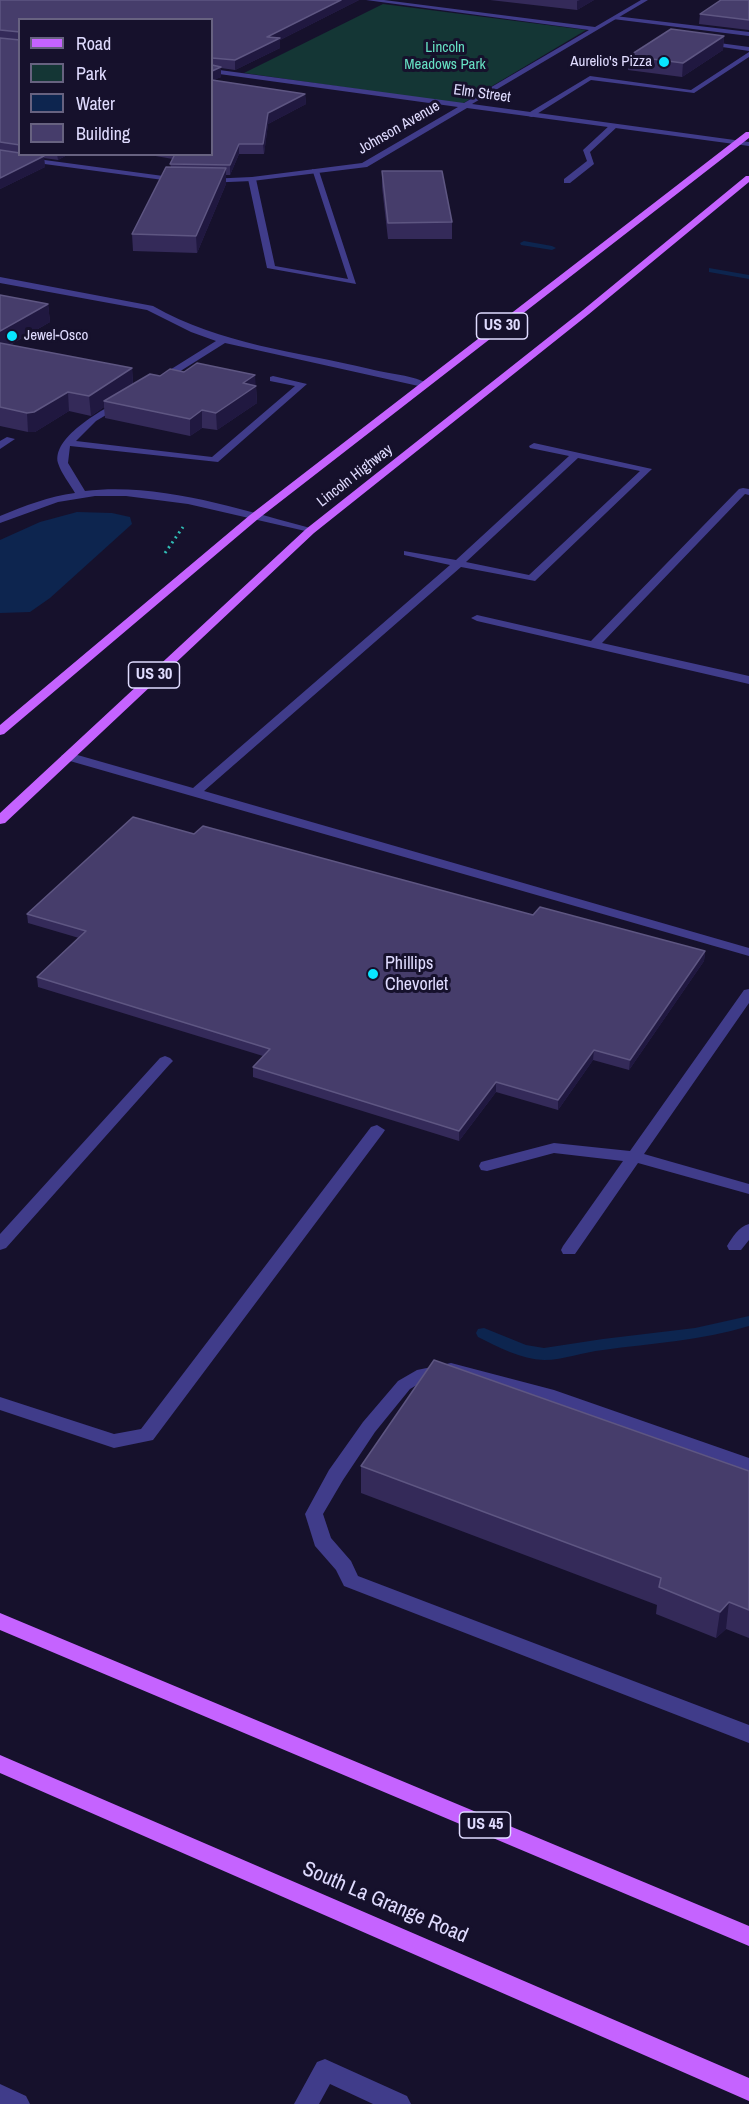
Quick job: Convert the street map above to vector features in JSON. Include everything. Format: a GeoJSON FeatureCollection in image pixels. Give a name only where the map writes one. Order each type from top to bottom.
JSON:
{"type":"FeatureCollection","features":[{"type":"Feature","properties":{"kind":"main road","name":"Lincoln Highway"},"geometry":{"type":"LineString","coordinates":[[0,731],[254,517],[749,134]]}},
{"type":"Feature","properties":{"kind":"main road","name":"Lincoln Highway"},"geometry":{"type":"LineString","coordinates":[[0,820],[310,531],[586,312],[749,178]]}},
{"type":"Feature","properties":{"kind":"main road","name":"US 45"},"geometry":{"type":"LineString","coordinates":[[0,1621],[749,1936]]}},
{"type":"Feature","properties":{"kind":"main road","name":"South La Grange Road"},"geometry":{"type":"LineString","coordinates":[[0,1764],[749,2090]]}},
{"type":"Feature","properties":{"kind":"street"},"geometry":{"type":"LineString","coordinates":[[369,0],[597,28]]}},
{"type":"Feature","properties":{"kind":"street","name":"Johnson Avenue"},"geometry":{"type":"LineString","coordinates":[[0,156],[135,176],[193,181],[252,179],[363,165],[645,0]]}},
{"type":"Feature","properties":{"kind":"street"},"geometry":{"type":"LineString","coordinates":[[615,18],[749,34]]}},
{"type":"Feature","properties":{"kind":"street"},"geometry":{"type":"LineString","coordinates":[[664,31],[673,25]]}},
{"type":"Feature","properties":{"kind":"street"},"geometry":{"type":"LineString","coordinates":[[690,41],[749,49]]}},
{"type":"Feature","properties":{"kind":"street"},"geometry":{"type":"LineString","coordinates":[[529,115],[590,78],[692,92],[749,54]]}},
{"type":"Feature","properties":{"kind":"street","name":"Elm Street"},"geometry":{"type":"LineString","coordinates":[[213,71],[749,144]]}},
{"type":"Feature","properties":{"kind":"street"},"geometry":{"type":"LineString","coordinates":[[567,181],[591,162],[586,152],[614,127]]}},
{"type":"Feature","properties":{"kind":"street"},"geometry":{"type":"LineString","coordinates":[[252,179],[271,268],[353,282],[315,171]]}},
{"type":"Feature","properties":{"kind":"street"},"geometry":{"type":"LineString","coordinates":[[0,280],[150,308],[170,321],[221,342],[423,384]]}},
{"type":"Feature","properties":{"kind":"street"},"geometry":{"type":"LineString","coordinates":[[151,386],[194,364],[221,342]]}},
{"type":"Feature","properties":{"kind":"street"},"geometry":{"type":"LineString","coordinates":[[67,443],[214,460],[302,384],[273,379]]}},
{"type":"Feature","properties":{"kind":"street"},"geometry":{"type":"LineString","coordinates":[[82,495],[63,463],[67,443],[93,419],[131,397]]}},
{"type":"Feature","properties":{"kind":"street"},"geometry":{"type":"LineString","coordinates":[[0,446],[5,438]]}},
{"type":"Feature","properties":{"kind":"street"},"geometry":{"type":"LineString","coordinates":[[408,553],[531,579],[646,469],[534,446]]}},
{"type":"Feature","properties":{"kind":"street"},"geometry":{"type":"LineString","coordinates":[[195,793],[459,563],[577,454]]}},
{"type":"Feature","properties":{"kind":"street"},"geometry":{"type":"LineString","coordinates":[[594,645],[742,491],[749,492]]}},
{"type":"Feature","properties":{"kind":"street"},"geometry":{"type":"LineString","coordinates":[[0,520],[31,506],[82,495],[127,492],[254,517],[310,531]]}},
{"type":"Feature","properties":{"kind":"street"},"geometry":{"type":"LineString","coordinates":[[477,618],[749,680]]}},
{"type":"Feature","properties":{"kind":"street"},"geometry":{"type":"LineString","coordinates":[[67,756],[749,952]]}},
{"type":"Feature","properties":{"kind":"street"},"geometry":{"type":"LineString","coordinates":[[569,1250],[749,993]]}},
{"type":"Feature","properties":{"kind":"street"},"geometry":{"type":"LineString","coordinates":[[0,1244],[165,1061]]}},
{"type":"Feature","properties":{"kind":"street"},"geometry":{"type":"LineString","coordinates":[[0,1403],[114,1442],[147,1435],[377,1130]]}},
{"type":"Feature","properties":{"kind":"street"},"geometry":{"type":"LineString","coordinates":[[487,1166],[554,1148],[635,1157],[749,1190]]}},
{"type":"Feature","properties":{"kind":"street"},"geometry":{"type":"LineString","coordinates":[[735,1246],[749,1230]]}},
{"type":"Feature","properties":{"kind":"street"},"geometry":{"type":"LineString","coordinates":[[749,1465],[548,1395],[478,1374],[451,1369],[423,1374],[404,1385],[369,1427],[336,1475],[314,1514],[322,1541],[344,1566],[351,1581],[749,1734]]}},
{"type":"Feature","properties":{"kind":"street"},"geometry":{"type":"LineString","coordinates":[[306,2104],[326,2070],[399,2104]]}},
{"type":"Feature","properties":{"kind":"street"},"geometry":{"type":"LineString","coordinates":[[0,2095],[18,2104]]}},
{"type":"Feature","properties":{"kind":"green space","name":"Lincoln Meadows Park"},"geometry":{"type":"Polygon","coordinates":[[[383,4],[586,30],[462,104],[244,73],[383,4]]]}},
{"type":"Feature","properties":{"kind":"water"},"geometry":{"type":"Polygon","coordinates":[[[77,512],[112,513],[130,517],[132,524],[50,598],[30,612],[0,613],[0,540],[40,522],[77,512]]]}},
{"type":"Feature","properties":{"kind":"building"},"geometry":{"type":"Polygon","coordinates":[[[0,0],[341,0],[267,37],[280,38],[235,60],[213,58],[213,18],[18,18],[18,32],[0,30],[0,0]]]}},
{"type":"Feature","properties":{"kind":"building"},"geometry":{"type":"Polygon","coordinates":[[[721,0],[749,0],[749,20],[700,14],[721,0]]]}},
{"type":"Feature","properties":{"kind":"building"},"geometry":{"type":"Polygon","coordinates":[[[671,29],[724,36],[683,63],[629,56],[671,29]]]}},
{"type":"Feature","properties":{"kind":"building"},"geometry":{"type":"Polygon","coordinates":[[[0,38],[18,40],[18,145],[0,142],[0,38]]]}},
{"type":"Feature","properties":{"kind":"building"},"geometry":{"type":"Polygon","coordinates":[[[213,80],[305,94],[268,113],[263,144],[239,144],[230,165],[170,164],[174,156],[213,156],[213,80]]]}},
{"type":"Feature","properties":{"kind":"building"},"geometry":{"type":"Polygon","coordinates":[[[0,150],[18,153],[18,156],[44,156],[0,178],[0,150]]]}},
{"type":"Feature","properties":{"kind":"building"},"geometry":{"type":"Polygon","coordinates":[[[166,167],[226,168],[196,236],[132,234],[166,167]]]}},
{"type":"Feature","properties":{"kind":"building"},"geometry":{"type":"Polygon","coordinates":[[[382,171],[442,171],[452,222],[388,223],[382,171]]]}},
{"type":"Feature","properties":{"kind":"building"},"geometry":{"type":"Polygon","coordinates":[[[0,295],[48,304],[0,331],[0,295]]]}},
{"type":"Feature","properties":{"kind":"building"},"geometry":{"type":"Polygon","coordinates":[[[0,343],[132,368],[89,396],[68,392],[34,412],[27,413],[0,407],[0,343]]]}},
{"type":"Feature","properties":{"kind":"building"},"geometry":{"type":"Polygon","coordinates":[[[197,363],[255,375],[243,383],[256,386],[216,413],[202,410],[190,419],[104,401],[150,374],[160,376],[170,369],[184,372],[197,363]]]}},
{"type":"Feature","properties":{"kind":"building","name":"Phillips Chevorlet"},"geometry":{"type":"Polygon","coordinates":[[[133,817],[194,834],[203,826],[533,915],[540,907],[705,951],[630,1060],[594,1050],[558,1100],[496,1082],[459,1131],[253,1067],[270,1049],[37,977],[86,931],[27,914],[133,817]]]}},
{"type":"Feature","properties":{"kind":"building"},"geometry":{"type":"Polygon","coordinates":[[[434,1360],[749,1471],[749,1610],[729,1602],[720,1612],[659,1587],[661,1578],[361,1466],[434,1360]]]}},
{"type":"Feature","properties":{"kind":"waterway"},"geometry":{"type":"LineString","coordinates":[[524,243],[552,248]]}},
{"type":"Feature","properties":{"kind":"waterway"},"geometry":{"type":"LineString","coordinates":[[712,270],[749,277]]}},
{"type":"Feature","properties":{"kind":"waterway"},"geometry":{"type":"LineString","coordinates":[[484,1333],[521,1349],[544,1354],[695,1333],[749,1321]]}},
{"type":"Feature","properties":{"kind":"place","name":"Aurelio's Pizza"},"geometry":{"type":"Point","coordinates":[664,62]}},
{"type":"Feature","properties":{"kind":"place","name":"Jewel-Osco"},"geometry":{"type":"Point","coordinates":[12,336]}},
{"type":"Feature","properties":{"kind":"place","name":"Phillips Chevorlet"},"geometry":{"type":"Point","coordinates":[373,974]}}]}
